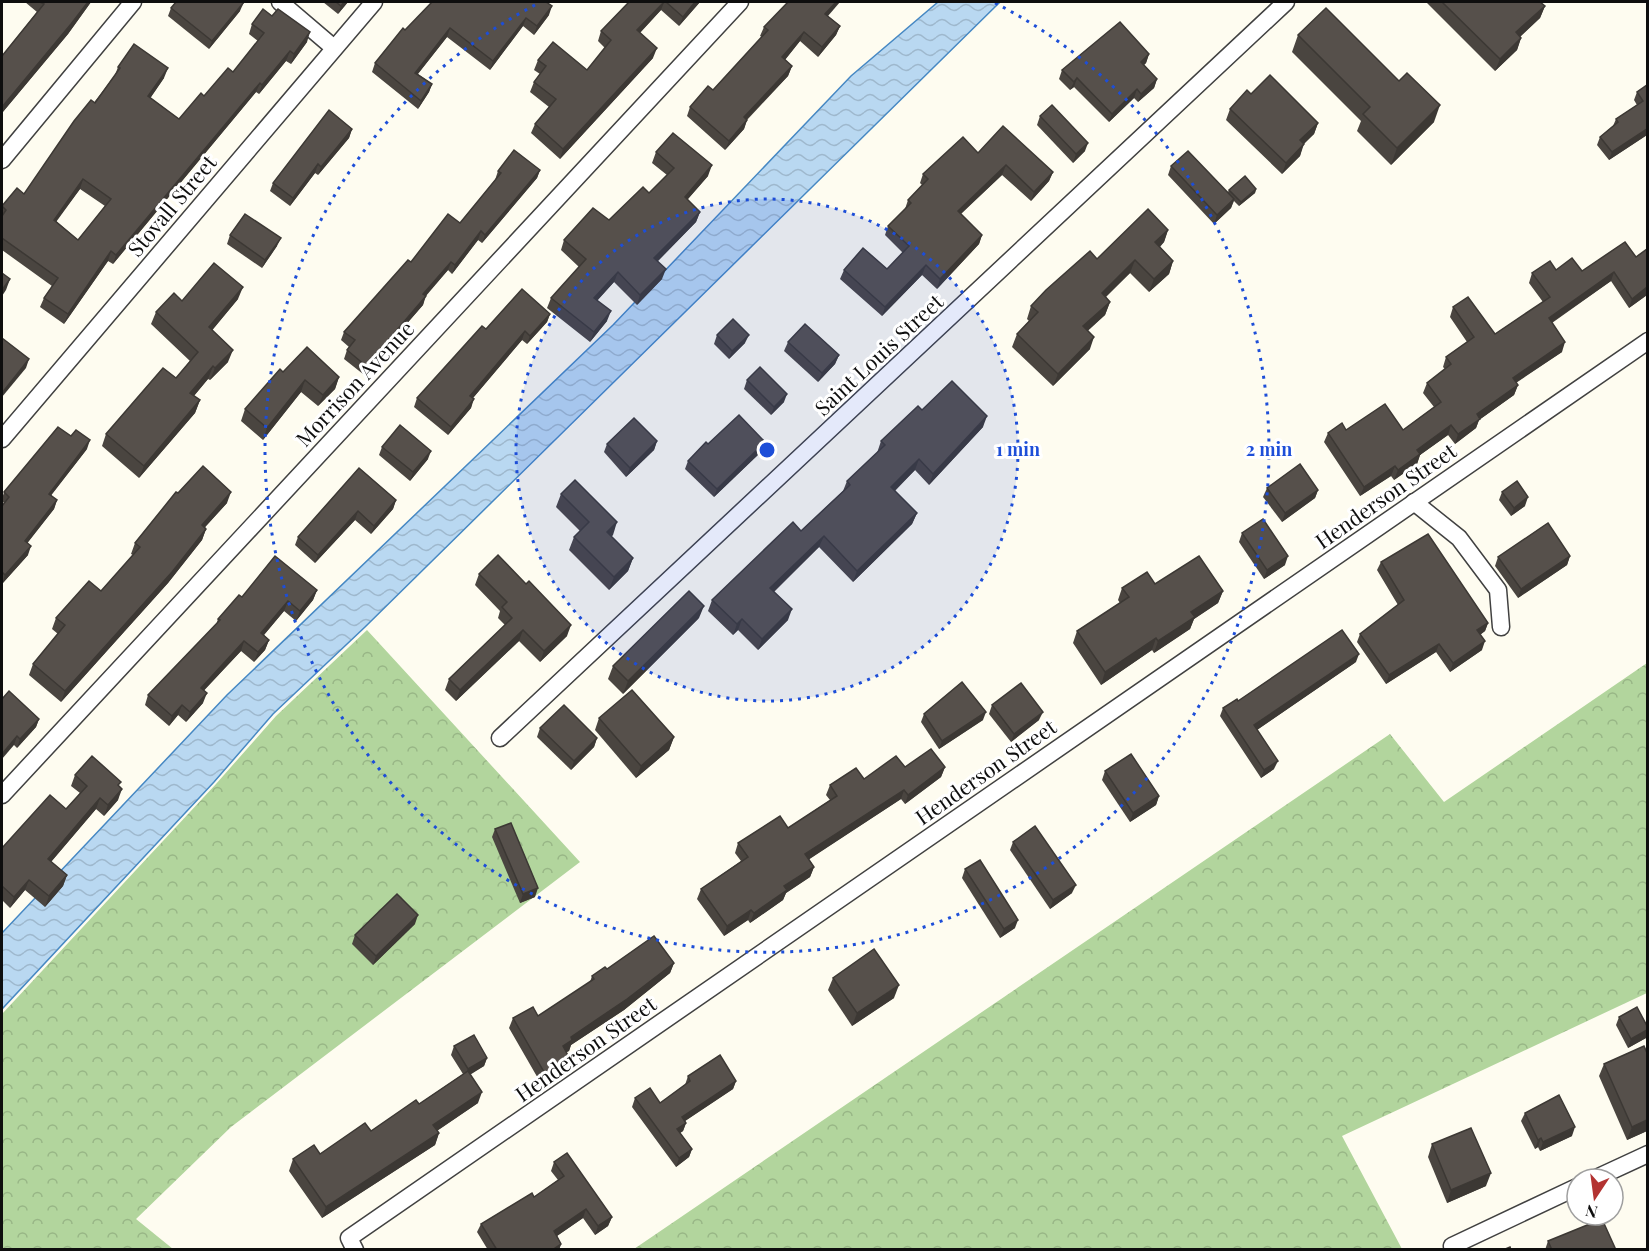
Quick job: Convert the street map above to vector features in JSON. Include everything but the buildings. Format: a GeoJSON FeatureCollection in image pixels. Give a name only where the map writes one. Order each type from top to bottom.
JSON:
{"type":"FeatureCollection","features":[{"type":"Feature","properties":{"kind":"street"},"geometry":{"type":"LineString","coordinates":[[2,160],[133,2]]}},
{"type":"Feature","properties":{"kind":"street"},"geometry":{"type":"LineString","coordinates":[[280,2],[334,48]]}},
{"type":"Feature","properties":{"kind":"street","name":"Stovall Street"},"geometry":{"type":"LineString","coordinates":[[2,439],[374,2]]}},
{"type":"Feature","properties":{"kind":"street","name":"Morrison Avenue"},"geometry":{"type":"LineString","coordinates":[[2,795],[740,2]]}},
{"type":"Feature","properties":{"kind":"street","name":"Saint Louis Street"},"geometry":{"type":"LineString","coordinates":[[500,738],[1286,2]]}},
{"type":"Feature","properties":{"kind":"street","name":"Henderson Street"},"geometry":{"type":"LineString","coordinates":[[352,1244],[1647,341]]}},
{"type":"Feature","properties":{"kind":"street"},"geometry":{"type":"LineString","coordinates":[[1414,502],[1459,538],[1498,590],[1501,627]]}},
{"type":"Feature","properties":{"kind":"street"},"geometry":{"type":"LineString","coordinates":[[1619,1167],[1647,1154]]}},
{"type":"Feature","properties":{"kind":"street"},"geometry":{"type":"LineString","coordinates":[[1452,1246],[1565,1193]]}},
{"type":"Feature","properties":{"kind":"green space"},"geometry":{"type":"Polygon","coordinates":[[[367,630],[580,862],[231,1127],[136,1219],[173,1249],[2,1249],[2,1014],[216,784],[276,716],[367,630]]]}},
{"type":"Feature","properties":{"kind":"green space"},"geometry":{"type":"Polygon","coordinates":[[[1647,663],[1647,993],[1342,1136],[1402,1249],[634,1249],[1390,734],[1444,802],[1647,663]]]}},
{"type":"Feature","properties":{"kind":"water"},"geometry":{"type":"Polygon","coordinates":[[[938,2],[1000,2],[365,627],[273,714],[214,782],[2,1009],[2,933],[227,695],[613,325],[851,76],[938,2]]]}}]}
